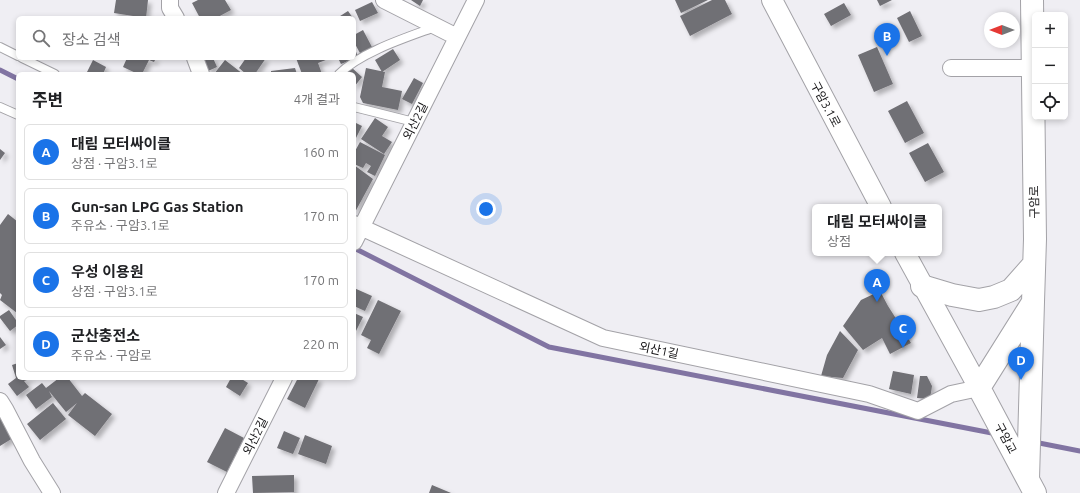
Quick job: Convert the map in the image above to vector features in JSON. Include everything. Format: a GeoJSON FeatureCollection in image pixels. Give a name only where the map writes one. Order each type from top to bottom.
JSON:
{"type":"FeatureCollection","features":[{"type":"Feature","properties":{"kind":"main road","name":"구암로"},"geometry":{"type":"LineString","coordinates":[[1032,0],[1032,48]]}},
{"type":"Feature","properties":{"kind":"main road","name":"구암로"},"geometry":{"type":"LineString","coordinates":[[1032,84],[1035,239],[1033,302],[1032,487]]}},
{"type":"Feature","properties":{"kind":"main road"},"geometry":{"type":"LineString","coordinates":[[922,286],[952,295],[979,300],[994,297],[1011,290],[1034,264]]}},
{"type":"Feature","properties":{"kind":"main road"},"geometry":{"type":"LineString","coordinates":[[981,392],[1033,302]]}},
{"type":"Feature","properties":{"kind":"main road","name":"구암교"},"geometry":{"type":"LineString","coordinates":[[981,392],[1032,487]]}},
{"type":"Feature","properties":{"kind":"street"},"geometry":{"type":"LineString","coordinates":[[170,0],[170,8],[175,16]]}},
{"type":"Feature","properties":{"kind":"street"},"geometry":{"type":"LineString","coordinates":[[384,0],[438,26],[457,37]]}},
{"type":"Feature","properties":{"kind":"street","name":"외산2길"},"geometry":{"type":"LineString","coordinates":[[356,232],[476,0]]}},
{"type":"Feature","properties":{"kind":"street","name":"구암3.1로"},"geometry":{"type":"LineString","coordinates":[[772,0],[879,204]]}},
{"type":"Feature","properties":{"kind":"street"},"geometry":{"type":"LineString","coordinates":[[196,60],[200,72]]}},
{"type":"Feature","properties":{"kind":"street"},"geometry":{"type":"LineString","coordinates":[[951,68],[1032,68]]}},
{"type":"Feature","properties":{"kind":"street","name":"외산1길"},"geometry":{"type":"LineString","coordinates":[[356,232],[603,338],[869,394],[918,411],[951,394],[981,392]]}},
{"type":"Feature","properties":{"kind":"street"},"geometry":{"type":"LineString","coordinates":[[907,256],[981,392]]}},
{"type":"Feature","properties":{"kind":"street","name":"외산2길"},"geometry":{"type":"LineString","coordinates":[[226,493],[283,380]]}},
{"type":"Feature","properties":{"kind":"street"},"geometry":{"type":"LineString","coordinates":[[0,402],[6,409],[32,462],[52,493]]}},
{"type":"Feature","properties":{"kind":"lane"},"geometry":{"type":"LineString","coordinates":[[341,72],[348,65],[396,41],[438,26]]}},
{"type":"Feature","properties":{"kind":"lane"},"geometry":{"type":"LineString","coordinates":[[0,47],[16,55]]}},
{"type":"Feature","properties":{"kind":"lane"},"geometry":{"type":"LineString","coordinates":[[26,60],[51,72]]}},
{"type":"Feature","properties":{"kind":"lane"},"geometry":{"type":"LineString","coordinates":[[0,107],[16,114]]}},
{"type":"Feature","properties":{"kind":"lane"},"geometry":{"type":"LineString","coordinates":[[356,108],[414,122]]}},
{"type":"Feature","properties":{"kind":"building"},"geometry":{"type":"Polygon","coordinates":[[[116,0],[148,0],[146,16],[133,16],[114,13],[116,0]]]}},
{"type":"Feature","properties":{"kind":"building"},"geometry":{"type":"Polygon","coordinates":[[[198,0],[225,0],[231,10],[220,16],[199,16],[192,3],[198,0]]]}},
{"type":"Feature","properties":{"kind":"building"},"geometry":{"type":"Polygon","coordinates":[[[411,0],[423,0],[420,6],[411,0]]]}},
{"type":"Feature","properties":{"kind":"building"},"geometry":{"type":"Polygon","coordinates":[[[675,0],[708,0],[681,13],[675,0]]]}},
{"type":"Feature","properties":{"kind":"building"},"geometry":{"type":"Polygon","coordinates":[[[712,0],[725,0],[732,14],[690,36],[680,16],[712,0]]]}},
{"type":"Feature","properties":{"kind":"building"},"geometry":{"type":"Polygon","coordinates":[[[877,0],[892,0],[880,6],[877,0]]]}},
{"type":"Feature","properties":{"kind":"building"},"geometry":{"type":"Polygon","coordinates":[[[372,2],[378,13],[360,21],[355,10],[372,2]]]}},
{"type":"Feature","properties":{"kind":"building"},"geometry":{"type":"Polygon","coordinates":[[[844,3],[851,15],[831,26],[824,14],[844,3]]]}},
{"type":"Feature","properties":{"kind":"building"},"geometry":{"type":"Polygon","coordinates":[[[348,11],[352,16],[340,16],[348,11]]]}},
{"type":"Feature","properties":{"kind":"building"},"geometry":{"type":"Polygon","coordinates":[[[910,11],[922,36],[909,42],[897,18],[910,11]]]}},
{"type":"Feature","properties":{"kind":"building"},"geometry":{"type":"Polygon","coordinates":[[[363,30],[373,49],[361,55],[356,46],[356,34],[363,30]]]}},
{"type":"Feature","properties":{"kind":"building"},"geometry":{"type":"Polygon","coordinates":[[[877,47],[893,84],[874,92],[858,55],[877,47]]]}},
{"type":"Feature","properties":{"kind":"building"},"geometry":{"type":"Polygon","coordinates":[[[393,49],[400,60],[382,72],[375,60],[393,49]]]}},
{"type":"Feature","properties":{"kind":"building"},"geometry":{"type":"Polygon","coordinates":[[[93,60],[106,67],[104,72],[87,72],[93,60]]]}},
{"type":"Feature","properties":{"kind":"building"},"geometry":{"type":"Polygon","coordinates":[[[126,60],[149,60],[143,72],[134,72],[123,67],[126,60]]]}},
{"type":"Feature","properties":{"kind":"building"},"geometry":{"type":"Polygon","coordinates":[[[204,60],[214,60],[217,67],[208,71],[204,60]]]}},
{"type":"Feature","properties":{"kind":"building"},"geometry":{"type":"Polygon","coordinates":[[[225,60],[240,72],[216,72],[225,60]]]}},
{"type":"Feature","properties":{"kind":"building"},"geometry":{"type":"Polygon","coordinates":[[[245,60],[265,60],[256,72],[244,72],[239,68],[245,60]]]}},
{"type":"Feature","properties":{"kind":"building"},"geometry":{"type":"Polygon","coordinates":[[[297,60],[326,60],[318,63],[321,72],[301,72],[297,60]]]}},
{"type":"Feature","properties":{"kind":"building"},"geometry":{"type":"Polygon","coordinates":[[[339,60],[351,60],[341,64],[339,60]]]}},
{"type":"Feature","properties":{"kind":"building"},"geometry":{"type":"Polygon","coordinates":[[[351,67],[362,77],[356,84],[356,72],[347,72],[351,67]]]}},
{"type":"Feature","properties":{"kind":"building"},"geometry":{"type":"Polygon","coordinates":[[[295,68],[296,72],[271,72],[295,68]]]}},
{"type":"Feature","properties":{"kind":"building"},"geometry":{"type":"Polygon","coordinates":[[[366,68],[385,72],[382,87],[402,91],[398,110],[363,103],[360,97],[366,68]]]}},
{"type":"Feature","properties":{"kind":"building"},"geometry":{"type":"Polygon","coordinates":[[[414,78],[423,83],[412,104],[402,99],[414,78]]]}},
{"type":"Feature","properties":{"kind":"building"},"geometry":{"type":"Polygon","coordinates":[[[907,101],[924,133],[905,143],[888,111],[907,101]]]}},
{"type":"Feature","properties":{"kind":"building"},"geometry":{"type":"Polygon","coordinates":[[[375,118],[388,127],[382,136],[392,142],[384,154],[361,139],[375,118]]]}},
{"type":"Feature","properties":{"kind":"building"},"geometry":{"type":"Polygon","coordinates":[[[356,123],[362,126],[356,138],[356,123]]]}},
{"type":"Feature","properties":{"kind":"building"},"geometry":{"type":"Polygon","coordinates":[[[360,142],[385,155],[375,176],[367,172],[371,166],[366,163],[363,168],[356,165],[356,149],[360,142]]]}},
{"type":"Feature","properties":{"kind":"building"},"geometry":{"type":"Polygon","coordinates":[[[928,143],[944,172],[925,182],[909,153],[928,143]]]}},
{"type":"Feature","properties":{"kind":"building"},"geometry":{"type":"Polygon","coordinates":[[[0,149],[5,153],[0,160],[0,149]]]}},
{"type":"Feature","properties":{"kind":"building"},"geometry":{"type":"Polygon","coordinates":[[[356,166],[373,179],[356,210],[356,166]]]}},
{"type":"Feature","properties":{"kind":"building"},"geometry":{"type":"Polygon","coordinates":[[[8,214],[16,220],[16,312],[0,300],[2,295],[0,293],[0,225],[8,214]]]}},
{"type":"Feature","properties":{"kind":"building"},"geometry":{"type":"Polygon","coordinates":[[[356,289],[372,296],[365,311],[356,307],[356,289]]]}},
{"type":"Feature","properties":{"kind":"building"},"geometry":{"type":"Polygon","coordinates":[[[880,291],[911,343],[890,354],[882,338],[863,350],[843,326],[861,300],[880,291]]]}},
{"type":"Feature","properties":{"kind":"building"},"geometry":{"type":"Polygon","coordinates":[[[378,300],[401,311],[379,354],[367,348],[371,340],[361,335],[378,300]]]}},
{"type":"Feature","properties":{"kind":"building"},"geometry":{"type":"Polygon","coordinates":[[[9,310],[16,320],[16,326],[10,331],[0,316],[9,310]]]}},
{"type":"Feature","properties":{"kind":"building"},"geometry":{"type":"Polygon","coordinates":[[[356,314],[363,317],[356,331],[356,314]]]}},
{"type":"Feature","properties":{"kind":"building"},"geometry":{"type":"Polygon","coordinates":[[[840,331],[858,350],[843,378],[821,376],[827,355],[840,331]]]}},
{"type":"Feature","properties":{"kind":"building"},"geometry":{"type":"Polygon","coordinates":[[[0,337],[6,345],[0,349],[0,337]]]}},
{"type":"Feature","properties":{"kind":"building"},"geometry":{"type":"Polygon","coordinates":[[[16,364],[16,378],[12,365],[16,364]]]}},
{"type":"Feature","properties":{"kind":"building"},"geometry":{"type":"Polygon","coordinates":[[[893,371],[914,375],[911,394],[889,389],[893,371]]]}},
{"type":"Feature","properties":{"kind":"building"},"geometry":{"type":"Polygon","coordinates":[[[920,376],[927,376],[932,386],[930,399],[917,398],[920,376]]]}},
{"type":"Feature","properties":{"kind":"building"},"geometry":{"type":"Polygon","coordinates":[[[16,378],[16,380],[27,380],[24,381],[29,387],[17,396],[8,384],[16,378]]]}},
{"type":"Feature","properties":{"kind":"building"},"geometry":{"type":"Polygon","coordinates":[[[56,380],[70,380],[82,396],[85,393],[112,414],[95,436],[68,415],[77,403],[66,412],[49,391],[52,397],[36,409],[26,395],[42,383],[46,388],[56,380]]]}},
{"type":"Feature","properties":{"kind":"building"},"geometry":{"type":"Polygon","coordinates":[[[230,380],[243,380],[248,383],[240,396],[226,387],[230,380]]]}},
{"type":"Feature","properties":{"kind":"building"},"geometry":{"type":"Polygon","coordinates":[[[297,380],[319,380],[305,408],[287,399],[297,380]]]}},
{"type":"Feature","properties":{"kind":"building"},"geometry":{"type":"Polygon","coordinates":[[[53,403],[66,419],[40,440],[27,424],[53,403]]]}},
{"type":"Feature","properties":{"kind":"building"},"geometry":{"type":"Polygon","coordinates":[[[0,415],[13,438],[0,446],[0,415]]]}},
{"type":"Feature","properties":{"kind":"building"},"geometry":{"type":"Polygon","coordinates":[[[225,428],[244,438],[227,472],[207,462],[225,428]]]}},
{"type":"Feature","properties":{"kind":"building"},"geometry":{"type":"Polygon","coordinates":[[[284,431],[300,438],[293,454],[277,448],[284,431]]]}},
{"type":"Feature","properties":{"kind":"building"},"geometry":{"type":"Polygon","coordinates":[[[305,435],[332,446],[326,464],[298,454],[305,435]]]}},
{"type":"Feature","properties":{"kind":"building"},"geometry":{"type":"Polygon","coordinates":[[[294,475],[294,492],[253,493],[252,476],[294,475]]]}},
{"type":"Feature","properties":{"kind":"building"},"geometry":{"type":"Polygon","coordinates":[[[432,485],[451,493],[429,493],[432,485]]]}},
{"type":"Feature","properties":{"kind":"waterway"},"geometry":{"type":"LineString","coordinates":[[0,70],[16,78]]}},
{"type":"Feature","properties":{"kind":"waterway"},"geometry":{"type":"LineString","coordinates":[[356,249],[549,347],[997,434]]}},
{"type":"Feature","properties":{"kind":"waterway"},"geometry":{"type":"LineString","coordinates":[[1034,442],[1080,451]]}},
{"type":"Feature","properties":{"kind":"place","name":"Gun-san LPG Gas Station"},"geometry":{"type":"Point","coordinates":[887,56]}},
{"type":"Feature","properties":{"kind":"place","name":"대림 모터싸이클"},"geometry":{"type":"Point","coordinates":[877,302]}},
{"type":"Feature","properties":{"kind":"place","name":"우성 이용원"},"geometry":{"type":"Point","coordinates":[903,348]}},
{"type":"Feature","properties":{"kind":"place","name":"군산충전소"},"geometry":{"type":"Point","coordinates":[1021,380]}}]}
